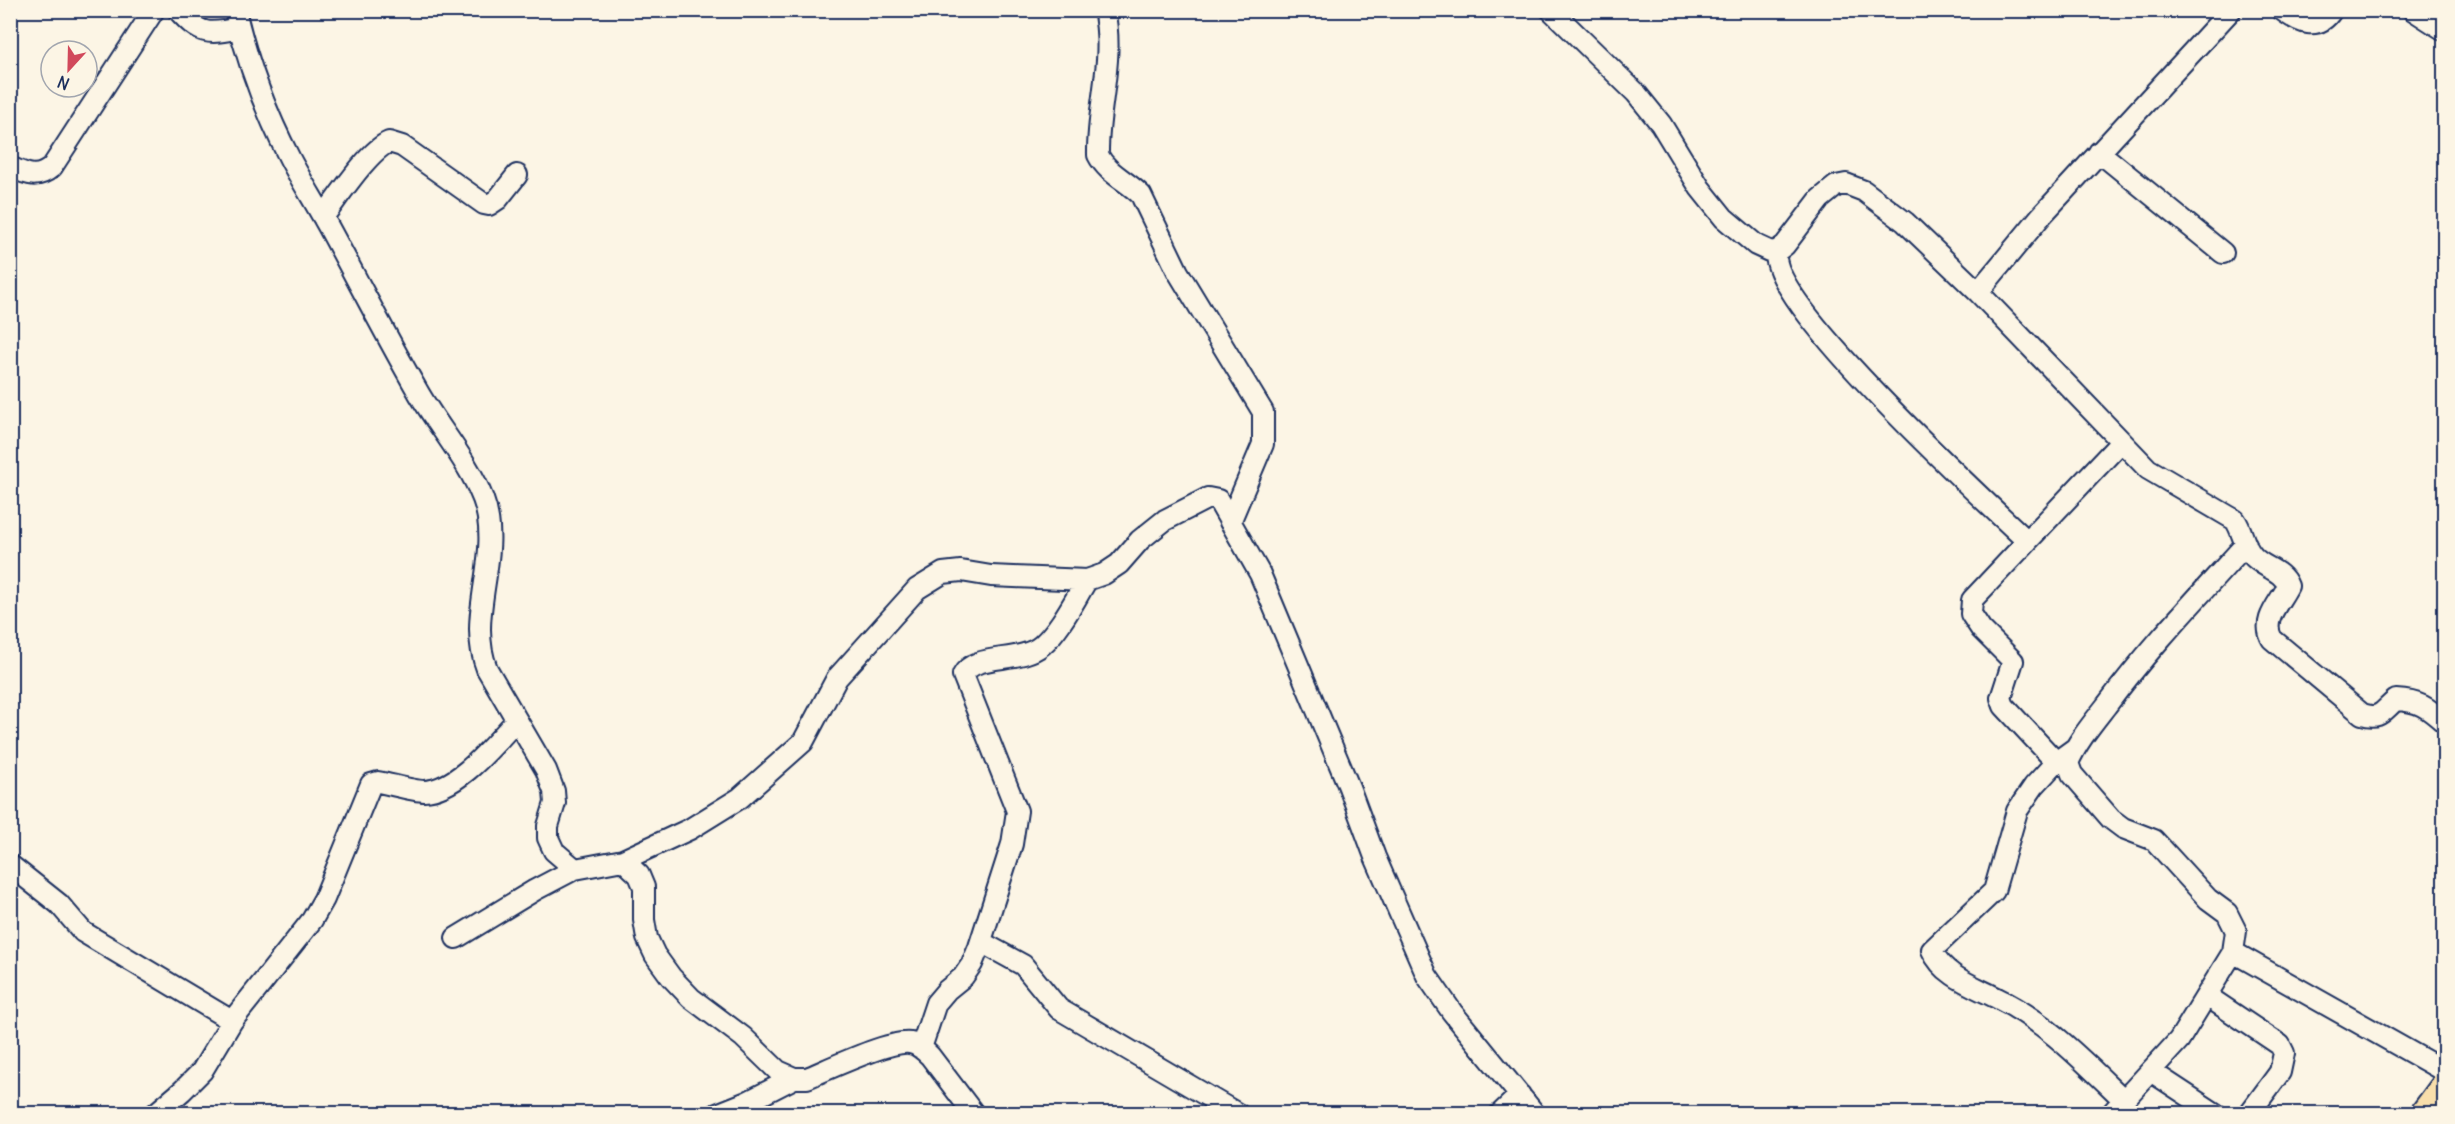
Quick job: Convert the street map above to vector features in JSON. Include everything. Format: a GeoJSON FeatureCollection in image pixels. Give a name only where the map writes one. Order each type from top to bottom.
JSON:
{"type":"FeatureCollection","features":[{"type":"Feature","properties":{"kind":"main road"},"geometry":{"type":"LineString","coordinates":[[2422,1113],[2445,1084]]}},
{"type":"Feature","properties":{"kind":"street"},"geometry":{"type":"LineString","coordinates":[[10,166],[33,176],[45,173],[52,167],[154,10]]}},
{"type":"Feature","properties":{"kind":"street"},"geometry":{"type":"LineString","coordinates":[[178,10],[194,27],[206,33],[237,19],[267,110],[290,158],[418,393],[469,471],[483,499],[489,528],[487,568],[478,626],[481,653],[487,669],[546,770],[554,791],[555,803],[548,826],[551,845],[575,869]]}},
{"type":"Feature","properties":{"kind":"street"},"geometry":{"type":"LineString","coordinates":[[1104,10],[1108,29],[1108,57],[1098,155],[1106,168],[1131,185],[1141,195],[1178,272],[1263,412],[1263,444],[1230,522]]}},
{"type":"Feature","properties":{"kind":"street"},"geometry":{"type":"LineString","coordinates":[[1551,10],[1642,100],[1661,124],[1710,203],[1756,245],[1776,252]]}},
{"type":"Feature","properties":{"kind":"street"},"geometry":{"type":"LineString","coordinates":[[1978,292],[2098,152],[2171,78],[2231,10]]}},
{"type":"Feature","properties":{"kind":"street"},"geometry":{"type":"LineString","coordinates":[[2282,10],[2297,22],[2317,24],[2327,18],[2332,10]]}},
{"type":"Feature","properties":{"kind":"street"},"geometry":{"type":"LineString","coordinates":[[2414,10],[2445,30]]}},
{"type":"Feature","properties":{"kind":"street"},"geometry":{"type":"LineString","coordinates":[[323,218],[361,169],[382,145],[389,142],[402,146],[484,204],[489,205],[498,199],[517,175]]}},
{"type":"Feature","properties":{"kind":"street"},"geometry":{"type":"LineString","coordinates":[[2098,152],[2223,253]]}},
{"type":"Feature","properties":{"kind":"street"},"geometry":{"type":"LineString","coordinates":[[2027,541],[1871,389],[1819,328],[1788,285],[1775,260],[1776,252],[1785,245],[1820,199],[1836,186],[1846,183],[1864,191],[1905,222],[1978,292],[2148,469],[2235,520],[2241,528],[2252,556],[2285,578],[2288,586],[2267,623],[2267,631],[2272,639],[2362,714],[2373,717],[2380,715],[2396,700],[2409,700],[2424,705],[2445,722]]}},
{"type":"Feature","properties":{"kind":"street"},"geometry":{"type":"LineString","coordinates":[[2056,762],[2004,706],[2001,698],[2013,661],[1981,629],[1971,614],[1972,600],[2121,442]]}},
{"type":"Feature","properties":{"kind":"street"},"geometry":{"type":"LineString","coordinates":[[456,938],[535,890],[575,869],[623,860],[690,830],[740,798],[803,742],[837,678],[926,582],[943,573],[961,572],[991,576],[1087,580],[1119,564],[1140,540],[1165,520],[1208,498],[1218,500],[1260,574],[1349,787],[1375,857],[1427,976],[1452,1012],[1535,1113]]}},
{"type":"Feature","properties":{"kind":"street"},"geometry":{"type":"LineString","coordinates":[[2074,749],[2056,762],[2034,786],[2017,811],[1994,891],[1932,950],[1949,973],[2000,1000],[2054,1034],[2118,1107],[2179,1040],[2233,952],[2236,931],[2227,913],[2208,899],[2154,840],[2123,828],[2111,819],[2072,774],[2068,764],[2074,749],[2122,684],[2246,544]]}},
{"type":"Feature","properties":{"kind":"street"},"geometry":{"type":"LineString","coordinates":[[921,1048],[936,1003],[963,977],[972,964],[981,942],[1012,844],[1017,811],[963,675],[966,669],[974,663],[1026,655],[1043,644],[1068,611],[1087,580]]}},
{"type":"Feature","properties":{"kind":"street"},"geometry":{"type":"LineString","coordinates":[[154,1113],[182,1092],[202,1071],[232,1022],[312,920],[324,899],[371,784],[378,782],[423,791],[440,788],[485,754],[516,721]]}},
{"type":"Feature","properties":{"kind":"street"},"geometry":{"type":"LineString","coordinates":[[623,860],[639,875],[644,887],[644,920],[647,938],[655,955],[671,977],[691,998],[743,1037],[778,1071],[794,1078],[807,1078],[890,1046],[910,1043],[921,1048],[930,1056],[974,1113]]}},
{"type":"Feature","properties":{"kind":"street"},"geometry":{"type":"LineString","coordinates":[[10,865],[59,904],[83,932],[232,1022]]}},
{"type":"Feature","properties":{"kind":"street"},"geometry":{"type":"LineString","coordinates":[[981,942],[1023,965],[1059,1009],[1238,1113]]}},
{"type":"Feature","properties":{"kind":"street"},"geometry":{"type":"LineString","coordinates":[[2233,952],[2445,1071]]}},
{"type":"Feature","properties":{"kind":"street"},"geometry":{"type":"LineString","coordinates":[[2207,996],[2280,1045],[2284,1053],[2280,1072],[2249,1113]]}},
{"type":"Feature","properties":{"kind":"street"},"geometry":{"type":"LineString","coordinates":[[2152,1072],[2216,1113]]}},
{"type":"Feature","properties":{"kind":"street"},"geometry":{"type":"LineString","coordinates":[[717,1113],[750,1108],[794,1078]]}},
{"type":"Feature","properties":{"kind":"street"},"geometry":{"type":"LineString","coordinates":[[1500,1113],[1520,1095]]}}]}
